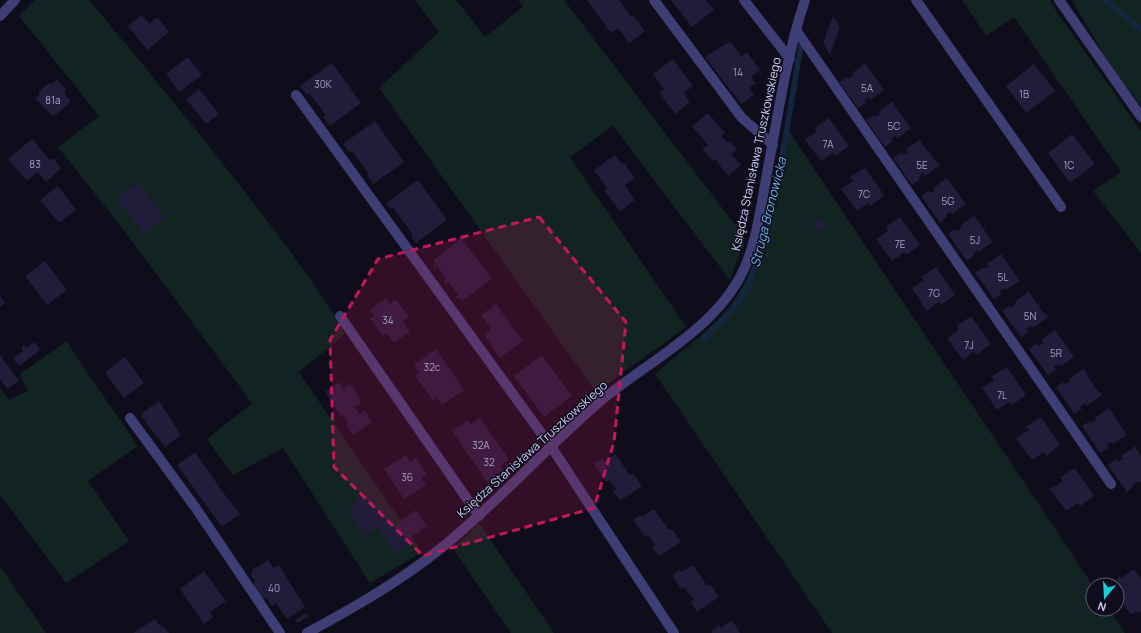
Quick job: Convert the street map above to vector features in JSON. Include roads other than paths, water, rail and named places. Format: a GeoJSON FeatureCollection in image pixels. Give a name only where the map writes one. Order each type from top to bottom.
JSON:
{"type":"FeatureCollection","features":[{"type":"Feature","properties":{"kind":"street"},"geometry":{"type":"LineString","coordinates":[[0,16],[15,0]]}},
{"type":"Feature","properties":{"kind":"street"},"geometry":{"type":"LineString","coordinates":[[654,0],[742,118],[772,145]]}},
{"type":"Feature","properties":{"kind":"street"},"geometry":{"type":"LineString","coordinates":[[744,0],[790,59]]}},
{"type":"Feature","properties":{"kind":"street","name":"Księdza Stanisława Truszkowskiego"},"geometry":{"type":"LineString","coordinates":[[307,633],[404,577],[479,516],[597,404],[717,311],[736,286],[747,262],[754,235],[796,30],[805,0]]}},
{"type":"Feature","properties":{"kind":"street"},"geometry":{"type":"LineString","coordinates":[[916,0],[1061,207]]}},
{"type":"Feature","properties":{"kind":"street"},"geometry":{"type":"LineString","coordinates":[[1059,0],[1141,117]]}},
{"type":"Feature","properties":{"kind":"street"},"geometry":{"type":"LineString","coordinates":[[796,30],[1111,484]]}},
{"type":"Feature","properties":{"kind":"street"},"geometry":{"type":"LineString","coordinates":[[296,95],[552,448],[674,633]]}},
{"type":"Feature","properties":{"kind":"street"},"geometry":{"type":"LineString","coordinates":[[340,316],[479,516]]}},
{"type":"Feature","properties":{"kind":"street"},"geometry":{"type":"LineString","coordinates":[[130,418],[195,507],[280,633]]}},
{"type":"Feature","properties":{"kind":"waterway"},"geometry":{"type":"LineString","coordinates":[[1105,0],[1141,29]]}},
{"type":"Feature","properties":{"kind":"waterway","name":"Struga Bronowicka"},"geometry":{"type":"LineString","coordinates":[[704,338],[731,312],[746,289],[757,262],[778,182],[801,45]]}}]}
